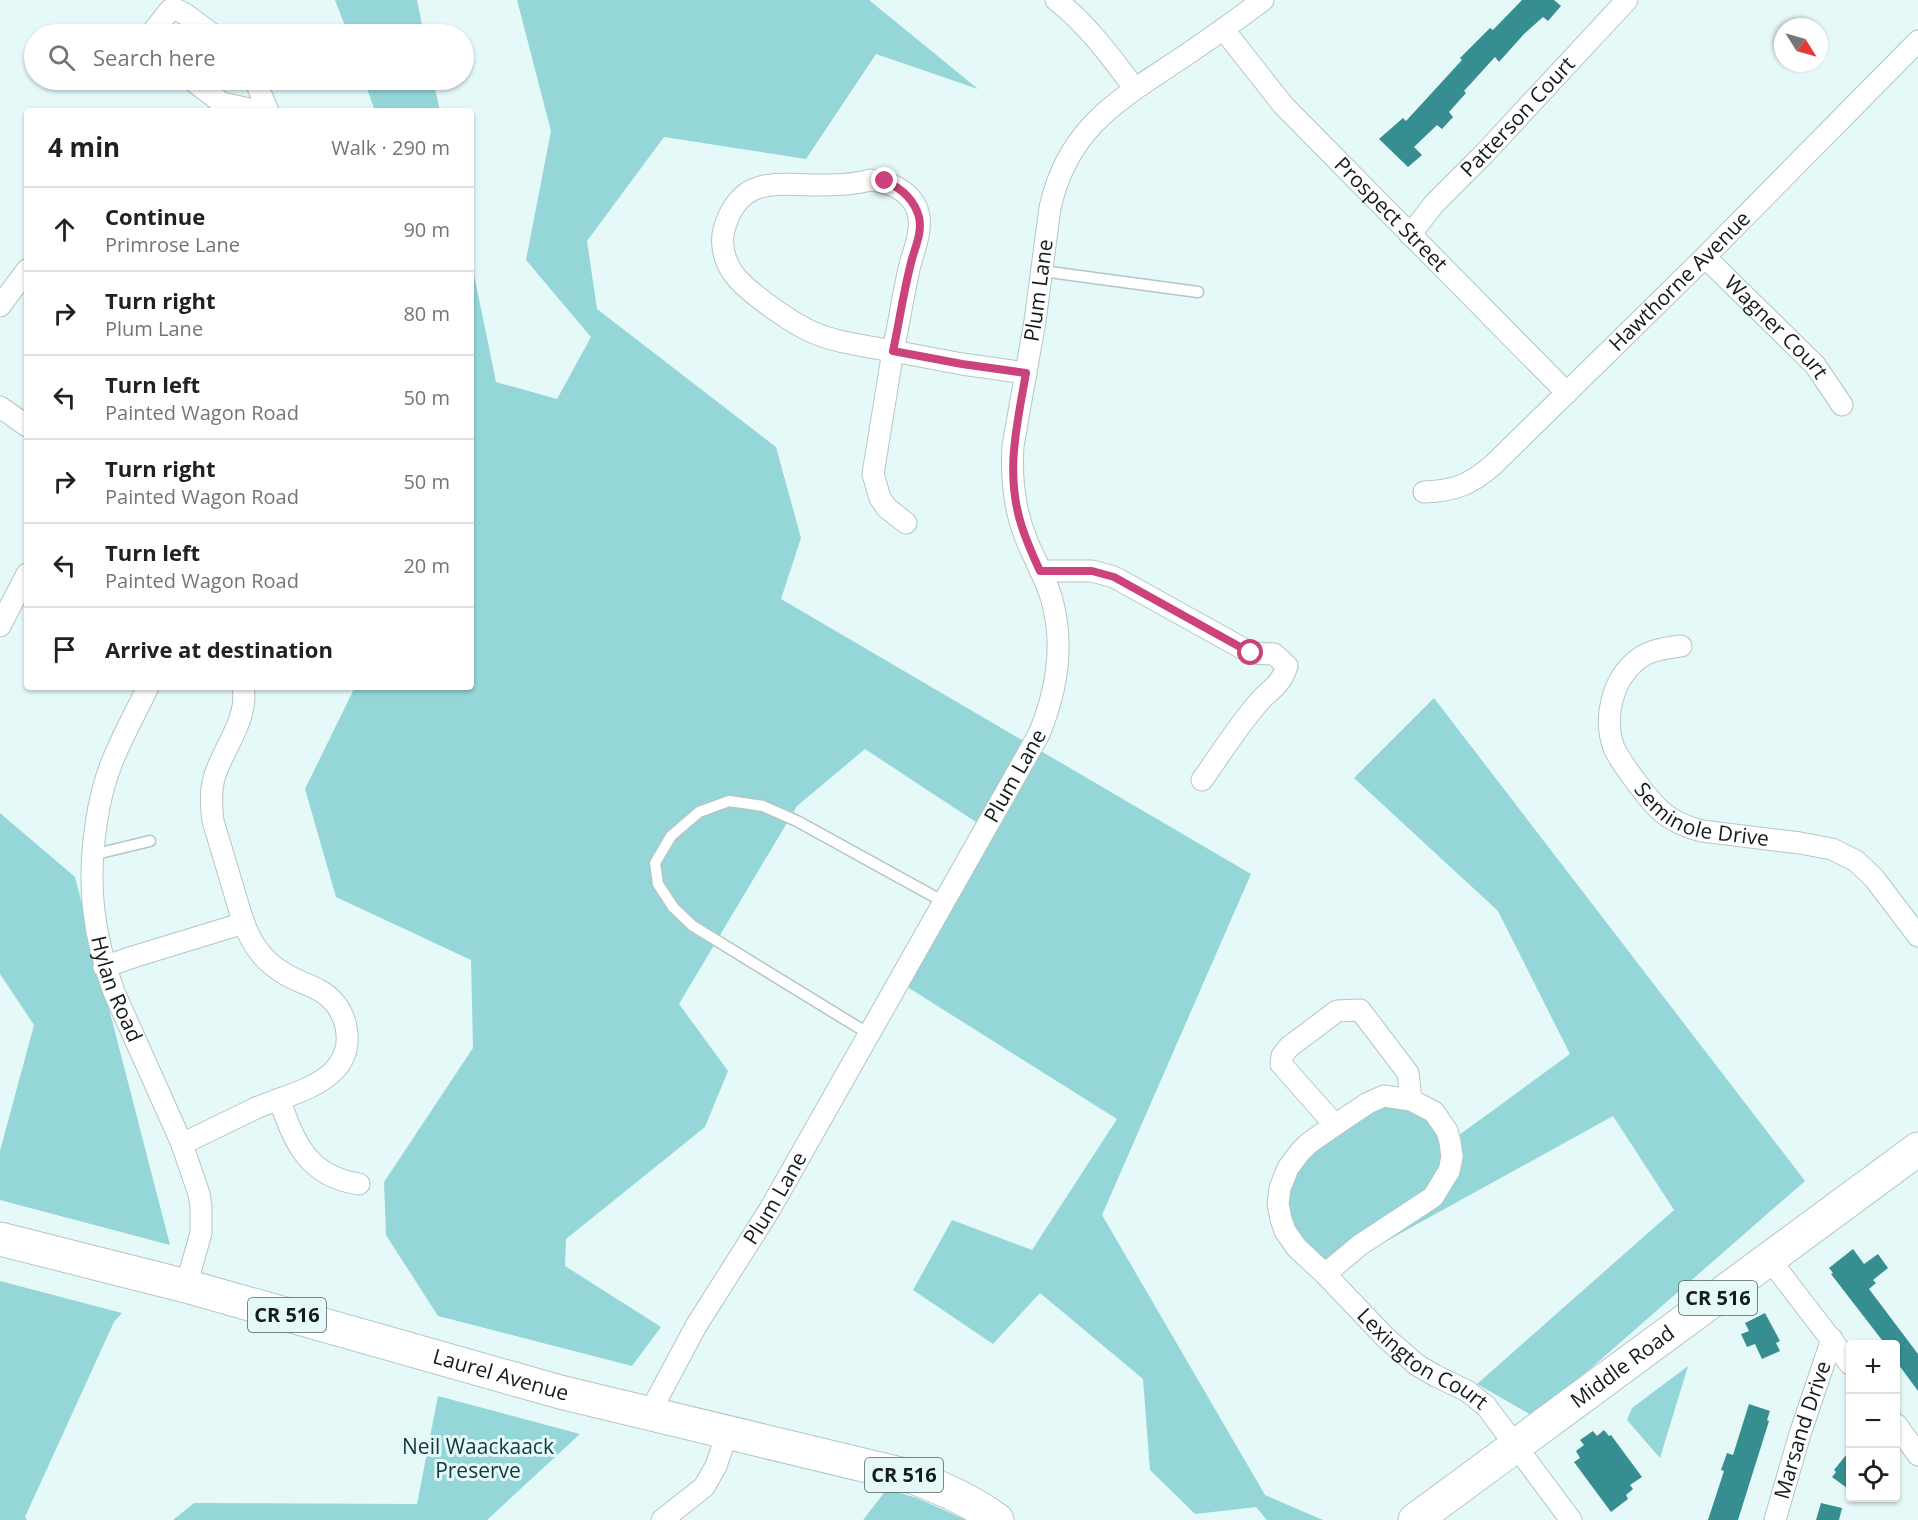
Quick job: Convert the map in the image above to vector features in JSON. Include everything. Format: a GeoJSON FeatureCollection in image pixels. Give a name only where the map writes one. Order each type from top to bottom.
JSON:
{"type":"FeatureCollection","features":[{"type":"Feature","properties":{"kind":"main road","name":"Middle Road"},"geometry":{"type":"LineString","coordinates":[[1415,1520],[1918,1149]]}},
{"type":"Feature","properties":{"kind":"main road","name":"Laurel Avenue"},"geometry":{"type":"LineString","coordinates":[[0,1239],[186,1286],[549,1389],[913,1477],[975,1504],[997,1520]]}},
{"type":"Feature","properties":{"kind":"street"},"geometry":{"type":"LineString","coordinates":[[1056,0],[1075,15],[1093,34],[1135,89]]}},
{"type":"Feature","properties":{"kind":"street","name":"Plum Lane"},"geometry":{"type":"LineString","coordinates":[[649,1414],[696,1326],[770,1209],[1039,734],[1053,693],[1058,651],[1053,602],[1021,524],[1012,482],[1013,446],[1050,208],[1066,162],[1082,136],[1111,106],[1224,30],[1263,0]]}},
{"type":"Feature","properties":{"kind":"street","name":"Patterson Court"},"geometry":{"type":"LineString","coordinates":[[1410,235],[1434,204],[1627,0]]}},
{"type":"Feature","properties":{"kind":"street"},"geometry":{"type":"LineString","coordinates":[[159,24],[170,10],[177,10],[197,24]]}},
{"type":"Feature","properties":{"kind":"street","name":"Prospect Street"},"geometry":{"type":"LineString","coordinates":[[1224,30],[1283,105],[1567,393]]}},
{"type":"Feature","properties":{"kind":"street","name":"Hawthorne Avenue"},"geometry":{"type":"LineString","coordinates":[[1424,492],[1446,491],[1479,477],[1705,257],[1918,41]]}},
{"type":"Feature","properties":{"kind":"street"},"geometry":{"type":"LineString","coordinates":[[205,90],[222,103],[244,108]]}},
{"type":"Feature","properties":{"kind":"street"},"geometry":{"type":"LineString","coordinates":[[259,90],[267,108]]}},
{"type":"Feature","properties":{"kind":"street"},"geometry":{"type":"LineString","coordinates":[[906,522],[887,508],[880,498],[873,474],[893,351],[920,227],[914,204],[896,186],[885,181],[870,180],[854,184],[769,184],[752,191],[735,205],[727,218],[723,232],[725,256],[732,272],[742,284],[794,322],[830,339],[893,351],[962,364],[1026,373]]}},
{"type":"Feature","properties":{"kind":"street","name":"Wagner Court"},"geometry":{"type":"LineString","coordinates":[[1705,257],[1815,364],[1842,405]]}},
{"type":"Feature","properties":{"kind":"street"},"geometry":{"type":"LineString","coordinates":[[0,306],[24,274]]}},
{"type":"Feature","properties":{"kind":"street"},"geometry":{"type":"LineString","coordinates":[[0,407],[24,424]]}},
{"type":"Feature","properties":{"kind":"street"},"geometry":{"type":"LineString","coordinates":[[1040,571],[1092,571],[1114,577],[1251,653],[1274,654],[1287,666],[1283,678],[1259,702],[1202,780]]}},
{"type":"Feature","properties":{"kind":"street"},"geometry":{"type":"LineString","coordinates":[[0,626],[24,580]]}},
{"type":"Feature","properties":{"kind":"street","name":"Seminole Drive"},"geometry":{"type":"LineString","coordinates":[[1681,646],[1659,650],[1638,658],[1624,673],[1612,698],[1610,731],[1614,747],[1655,807],[1668,818],[1686,827],[1702,831],[1832,849],[1856,861],[1875,878],[1918,936]]}},
{"type":"Feature","properties":{"kind":"street","name":"Hylan Road"},"geometry":{"type":"LineString","coordinates":[[147,690],[111,763],[98,808],[91,882],[94,923],[104,967],[182,1144],[199,1194],[202,1221],[196,1254],[186,1286]]}},
{"type":"Feature","properties":{"kind":"street"},"geometry":{"type":"LineString","coordinates":[[182,1144],[328,1077],[339,1066],[347,1047],[347,1025],[332,999],[286,975],[272,965],[258,950],[244,923],[213,821],[211,806],[214,776],[243,708],[243,690]]}},
{"type":"Feature","properties":{"kind":"street"},"geometry":{"type":"LineString","coordinates":[[104,967],[244,923]]}},
{"type":"Feature","properties":{"kind":"street"},"geometry":{"type":"LineString","coordinates":[[1335,1125],[1281,1064],[1282,1056],[1289,1047],[1337,1011],[1360,1010],[1408,1073],[1411,1100]]}},
{"type":"Feature","properties":{"kind":"street","name":"Lexington Court"},"geometry":{"type":"LineString","coordinates":[[1325,1274],[1360,1245],[1432,1197],[1449,1171],[1452,1156],[1446,1131],[1434,1112],[1411,1100],[1384,1096],[1368,1103],[1309,1143],[1288,1168],[1280,1188],[1278,1204],[1281,1220],[1285,1231],[1297,1248],[1386,1338],[1417,1365],[1476,1397],[1494,1415],[1571,1520]]}},
{"type":"Feature","properties":{"kind":"street"},"geometry":{"type":"LineString","coordinates":[[279,1099],[292,1134],[307,1158],[333,1177],[360,1184]]}},
{"type":"Feature","properties":{"kind":"street"},"geometry":{"type":"LineString","coordinates":[[1770,1260],[1846,1357]]}},
{"type":"Feature","properties":{"kind":"street","name":"Marsand Drive"},"geometry":{"type":"LineString","coordinates":[[1775,1520],[1800,1434],[1832,1339]]}},
{"type":"Feature","properties":{"kind":"street"},"geometry":{"type":"LineString","coordinates":[[1900,1430],[1918,1455]]}},
{"type":"Feature","properties":{"kind":"street"},"geometry":{"type":"LineString","coordinates":[[662,1520],[704,1487],[716,1466],[727,1433]]}},
{"type":"Feature","properties":{"kind":"lane"},"geometry":{"type":"LineString","coordinates":[[1042,271],[1198,292]]}},
{"type":"Feature","properties":{"kind":"lane"},"geometry":{"type":"LineString","coordinates":[[869,1034],[693,926],[673,907],[658,884],[655,863],[671,836],[699,812],[729,801],[763,806],[797,821],[944,902]]}},
{"type":"Feature","properties":{"kind":"lane"},"geometry":{"type":"LineString","coordinates":[[92,855],[150,841]]}},
{"type":"Feature","properties":{"kind":"green space"},"geometry":{"type":"Polygon","coordinates":[[[335,0],[417,0],[422,24],[344,24],[335,0]]]}},
{"type":"Feature","properties":{"kind":"green space"},"geometry":{"type":"Polygon","coordinates":[[[517,0],[869,0],[978,89],[876,54],[806,159],[664,137],[587,241],[597,309],[776,447],[801,538],[781,599],[1251,874],[1102,1215],[1265,1495],[1323,1520],[1267,1520],[1256,1507],[1195,1514],[1150,1470],[1143,1379],[1040,1293],[993,1344],[913,1290],[952,1220],[1032,1250],[1117,1119],[901,983],[988,830],[865,749],[797,806],[679,1004],[728,1071],[705,1127],[566,1239],[565,1266],[661,1327],[632,1366],[438,1316],[386,1235],[384,1182],[473,1048],[471,960],[336,897],[305,789],[354,690],[474,690],[474,275],[496,382],[557,399],[591,337],[526,260],[551,131],[517,0]]]}},
{"type":"Feature","properties":{"kind":"green space"},"geometry":{"type":"Polygon","coordinates":[[[368,90],[435,90],[439,108],[374,108],[368,90]]]}},
{"type":"Feature","properties":{"kind":"green space"},"geometry":{"type":"Polygon","coordinates":[[[1434,698],[1805,1181],[1535,1417],[1477,1384],[1674,1210],[1613,1116],[1334,1270],[1295,1249],[1281,1185],[1319,1141],[1391,1097],[1455,1138],[1570,1054],[1498,911],[1354,778],[1434,698]]]}},
{"type":"Feature","properties":{"kind":"green space"},"geometry":{"type":"Polygon","coordinates":[[[0,813],[75,877],[170,1245],[0,1200],[0,1151],[34,1025],[0,974],[0,813]]]}},
{"type":"Feature","properties":{"kind":"green space"},"geometry":{"type":"Polygon","coordinates":[[[0,1281],[122,1313],[114,1322],[25,1517],[27,1520],[0,1520],[0,1281]]]}},
{"type":"Feature","properties":{"kind":"green space"},"geometry":{"type":"Polygon","coordinates":[[[1688,1366],[1660,1458],[1627,1420],[1632,1408],[1688,1366]]]}},
{"type":"Feature","properties":{"kind":"green space","name":"Neil Waackaack Preserve"},"geometry":{"type":"Polygon","coordinates":[[[438,1396],[580,1434],[487,1520],[173,1520],[194,1503],[417,1504],[438,1396]]]}},
{"type":"Feature","properties":{"kind":"green space"},"geometry":{"type":"Polygon","coordinates":[[[887,1489],[917,1498],[966,1520],[863,1520],[887,1489]]]}},
{"type":"Feature","properties":{"kind":"building"},"geometry":{"type":"Polygon","coordinates":[[[1522,0],[1554,0],[1561,6],[1548,21],[1543,17],[1524,34],[1499,62],[1495,57],[1464,91],[1466,93],[1449,112],[1453,117],[1442,129],[1437,125],[1414,147],[1422,155],[1408,167],[1379,139],[1403,118],[1406,121],[1462,60],[1460,58],[1490,28],[1493,30],[1522,0]]]}},
{"type":"Feature","properties":{"kind":"building"},"geometry":{"type":"Polygon","coordinates":[[[1853,1249],[1864,1264],[1878,1254],[1888,1268],[1873,1280],[1876,1283],[1869,1289],[1918,1354],[1918,1391],[1900,1366],[1900,1340],[1882,1340],[1831,1274],[1833,1273],[1829,1268],[1853,1249]]]}},
{"type":"Feature","properties":{"kind":"building"},"geometry":{"type":"Polygon","coordinates":[[[1765,1313],[1780,1341],[1776,1343],[1780,1351],[1762,1359],[1755,1344],[1747,1347],[1741,1334],[1749,1331],[1745,1323],[1765,1313]]]}},
{"type":"Feature","properties":{"kind":"building"},"geometry":{"type":"Polygon","coordinates":[[[1749,1404],[1770,1411],[1767,1420],[1769,1421],[1738,1520],[1708,1520],[1724,1471],[1721,1470],[1727,1453],[1733,1455],[1749,1404]]]}},
{"type":"Feature","properties":{"kind":"building"},"geometry":{"type":"Polygon","coordinates":[[[1604,1430],[1609,1436],[1611,1435],[1642,1477],[1630,1485],[1633,1489],[1626,1495],[1628,1499],[1611,1512],[1574,1462],[1580,1458],[1576,1451],[1584,1445],[1580,1440],[1593,1431],[1597,1436],[1604,1430]]]}},
{"type":"Feature","properties":{"kind":"building"},"geometry":{"type":"Polygon","coordinates":[[[1846,1455],[1846,1487],[1832,1477],[1836,1472],[1834,1470],[1846,1455]]]}},
{"type":"Feature","properties":{"kind":"building"},"geometry":{"type":"Polygon","coordinates":[[[1821,1503],[1842,1508],[1839,1520],[1816,1520],[1821,1503]]]}},
{"type":"Feature","properties":{"kind":"route"},"geometry":{"type":"LineString","coordinates":[[885,181],[896,186],[914,204],[920,227],[893,351],[1026,373],[1013,446],[1012,482],[1021,524],[1040,571],[1092,571],[1114,577],[1251,653]]}}]}
